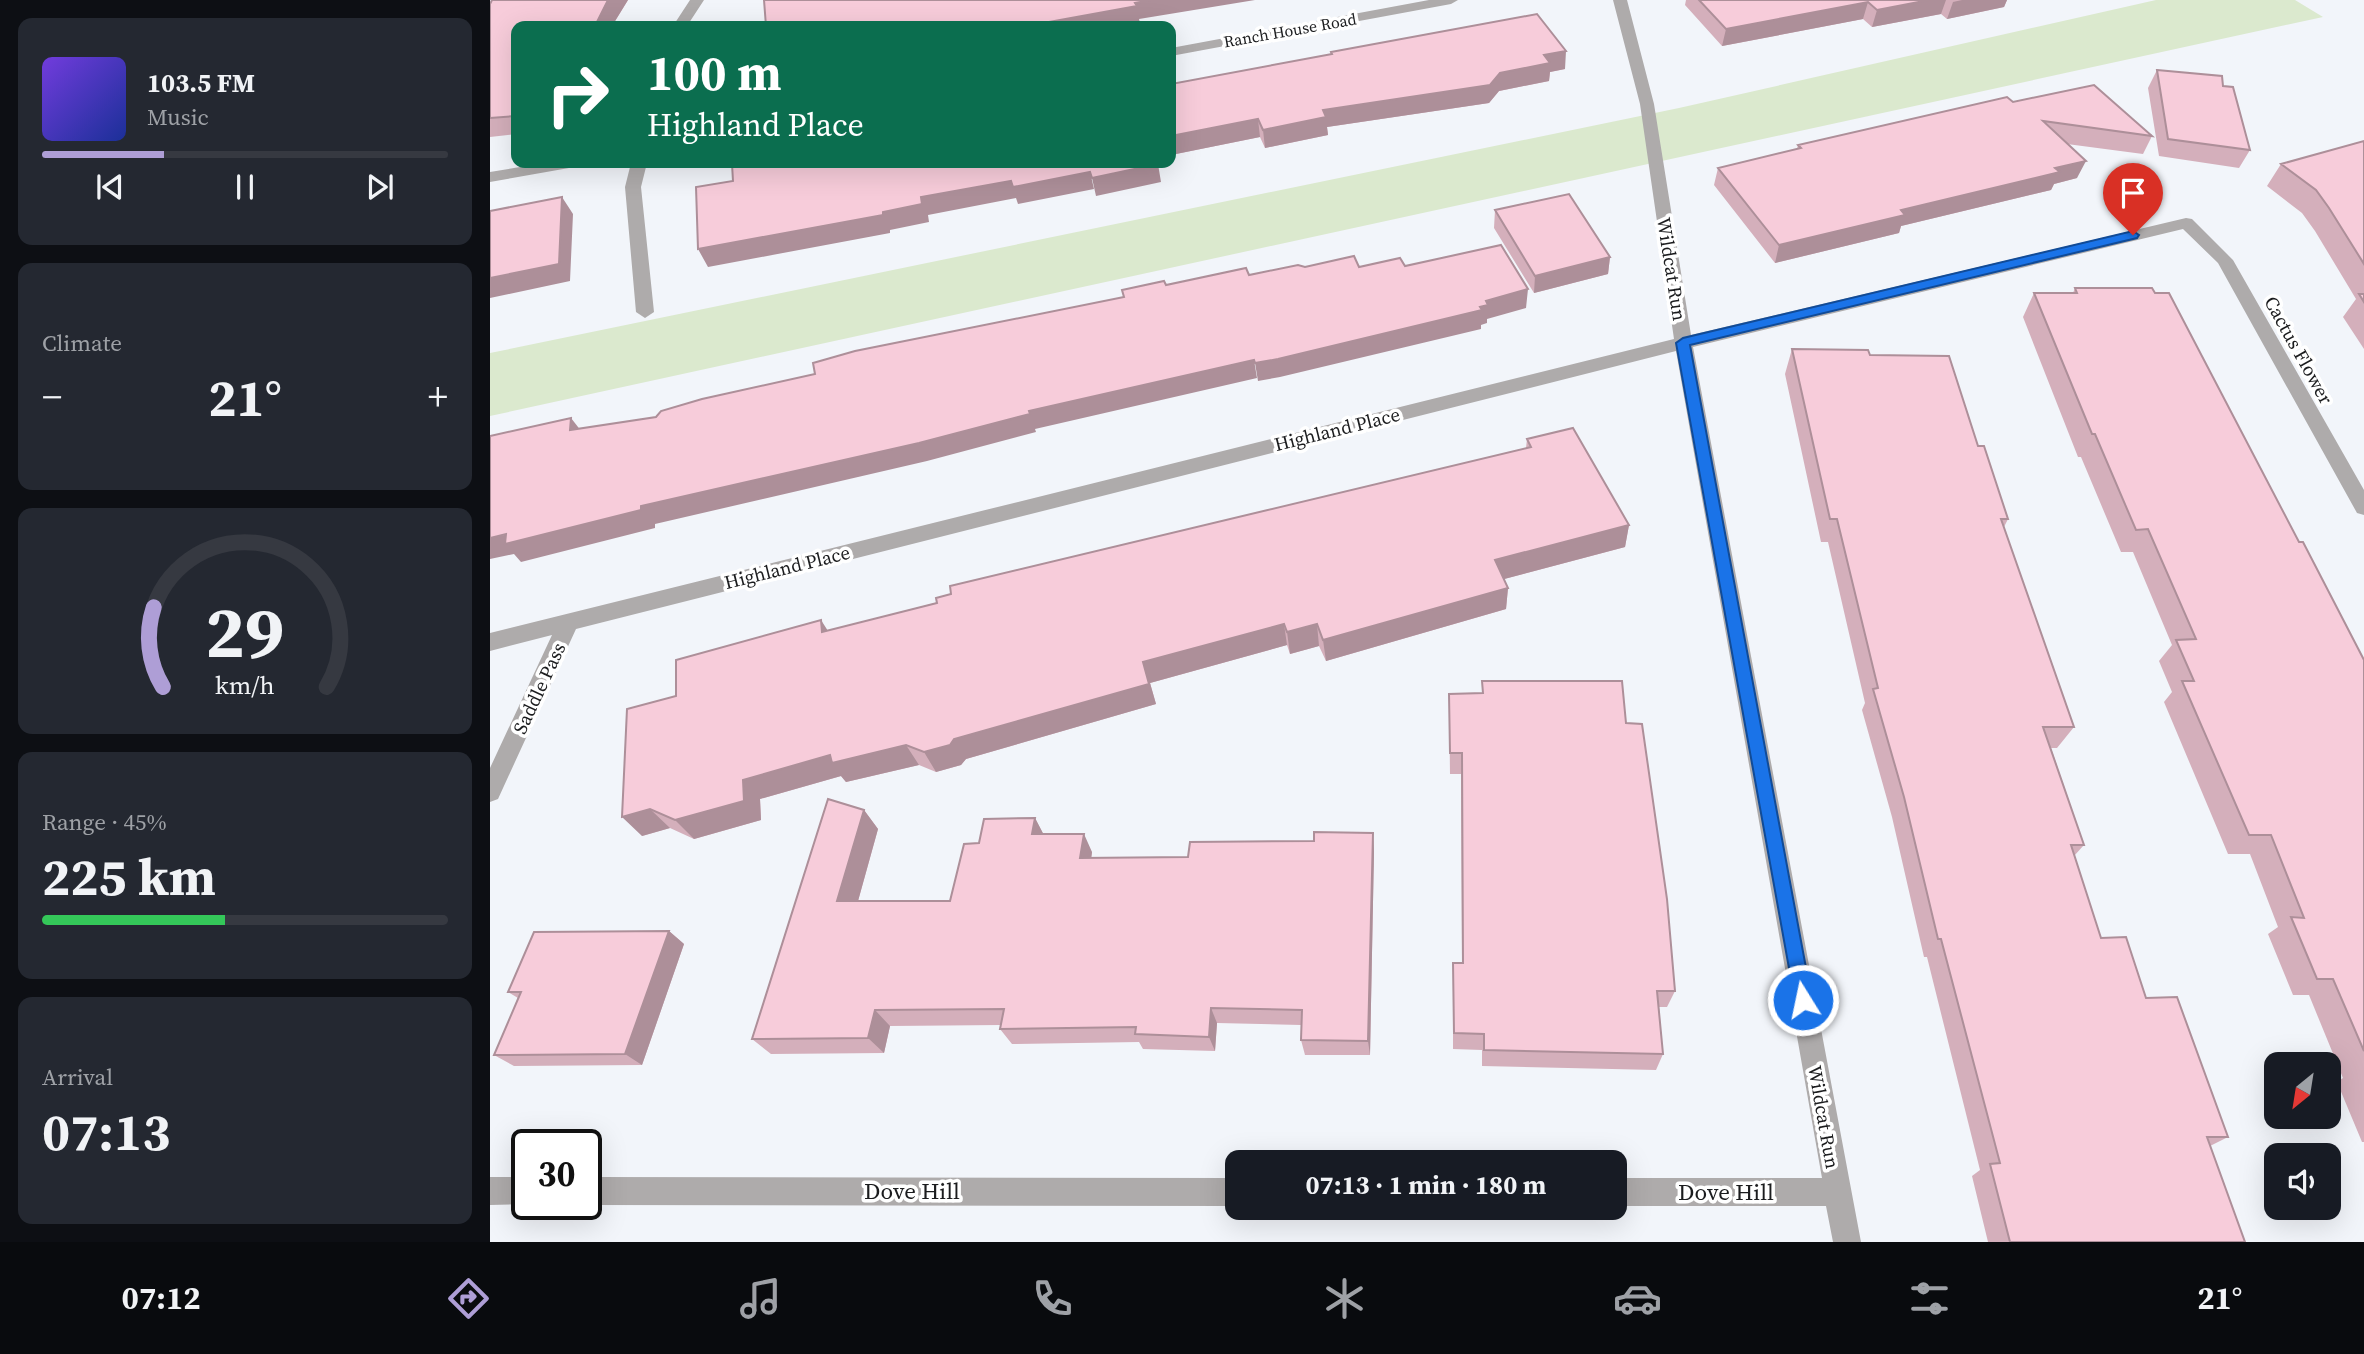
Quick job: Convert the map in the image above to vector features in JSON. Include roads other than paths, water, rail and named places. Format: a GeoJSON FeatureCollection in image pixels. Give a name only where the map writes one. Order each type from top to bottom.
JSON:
{"type":"FeatureCollection","features":[{"type":"Feature","properties":{"kind":"street"},"geometry":{"type":"LineString","coordinates":[[683,21],[697,0]]}},
{"type":"Feature","properties":{"kind":"street","name":"Ranch House Road"},"geometry":{"type":"LineString","coordinates":[[1176,51],[1451,0]]}},
{"type":"Feature","properties":{"kind":"street","name":"Wildcat Run"},"geometry":{"type":"LineString","coordinates":[[1620,0],[1647,104],[1683,343],[1847,1242]]}},
{"type":"Feature","properties":{"kind":"street"},"geometry":{"type":"LineString","coordinates":[[490,177],[541,168]]}},
{"type":"Feature","properties":{"kind":"street"},"geometry":{"type":"LineString","coordinates":[[638,168],[633,187],[645,312]]}},
{"type":"Feature","properties":{"kind":"street","name":"Highland Place"},"geometry":{"type":"LineString","coordinates":[[490,642],[1683,343],[2186,223]]}},
{"type":"Feature","properties":{"kind":"street","name":"Cactus Flower"},"geometry":{"type":"LineString","coordinates":[[2186,223],[2225,260],[2364,508]]}},
{"type":"Feature","properties":{"kind":"street","name":"Saddle Pass"},"geometry":{"type":"LineString","coordinates":[[490,792],[569,622]]}},
{"type":"Feature","properties":{"kind":"street"},"geometry":{"type":"LineString","coordinates":[[490,1191],[511,1191]]}},
{"type":"Feature","properties":{"kind":"street","name":"Dove Hill"},"geometry":{"type":"LineString","coordinates":[[602,1191],[1225,1192]]}},
{"type":"Feature","properties":{"kind":"street","name":"Dove Hill"},"geometry":{"type":"LineString","coordinates":[[1627,1192],[1838,1192]]}}]}
